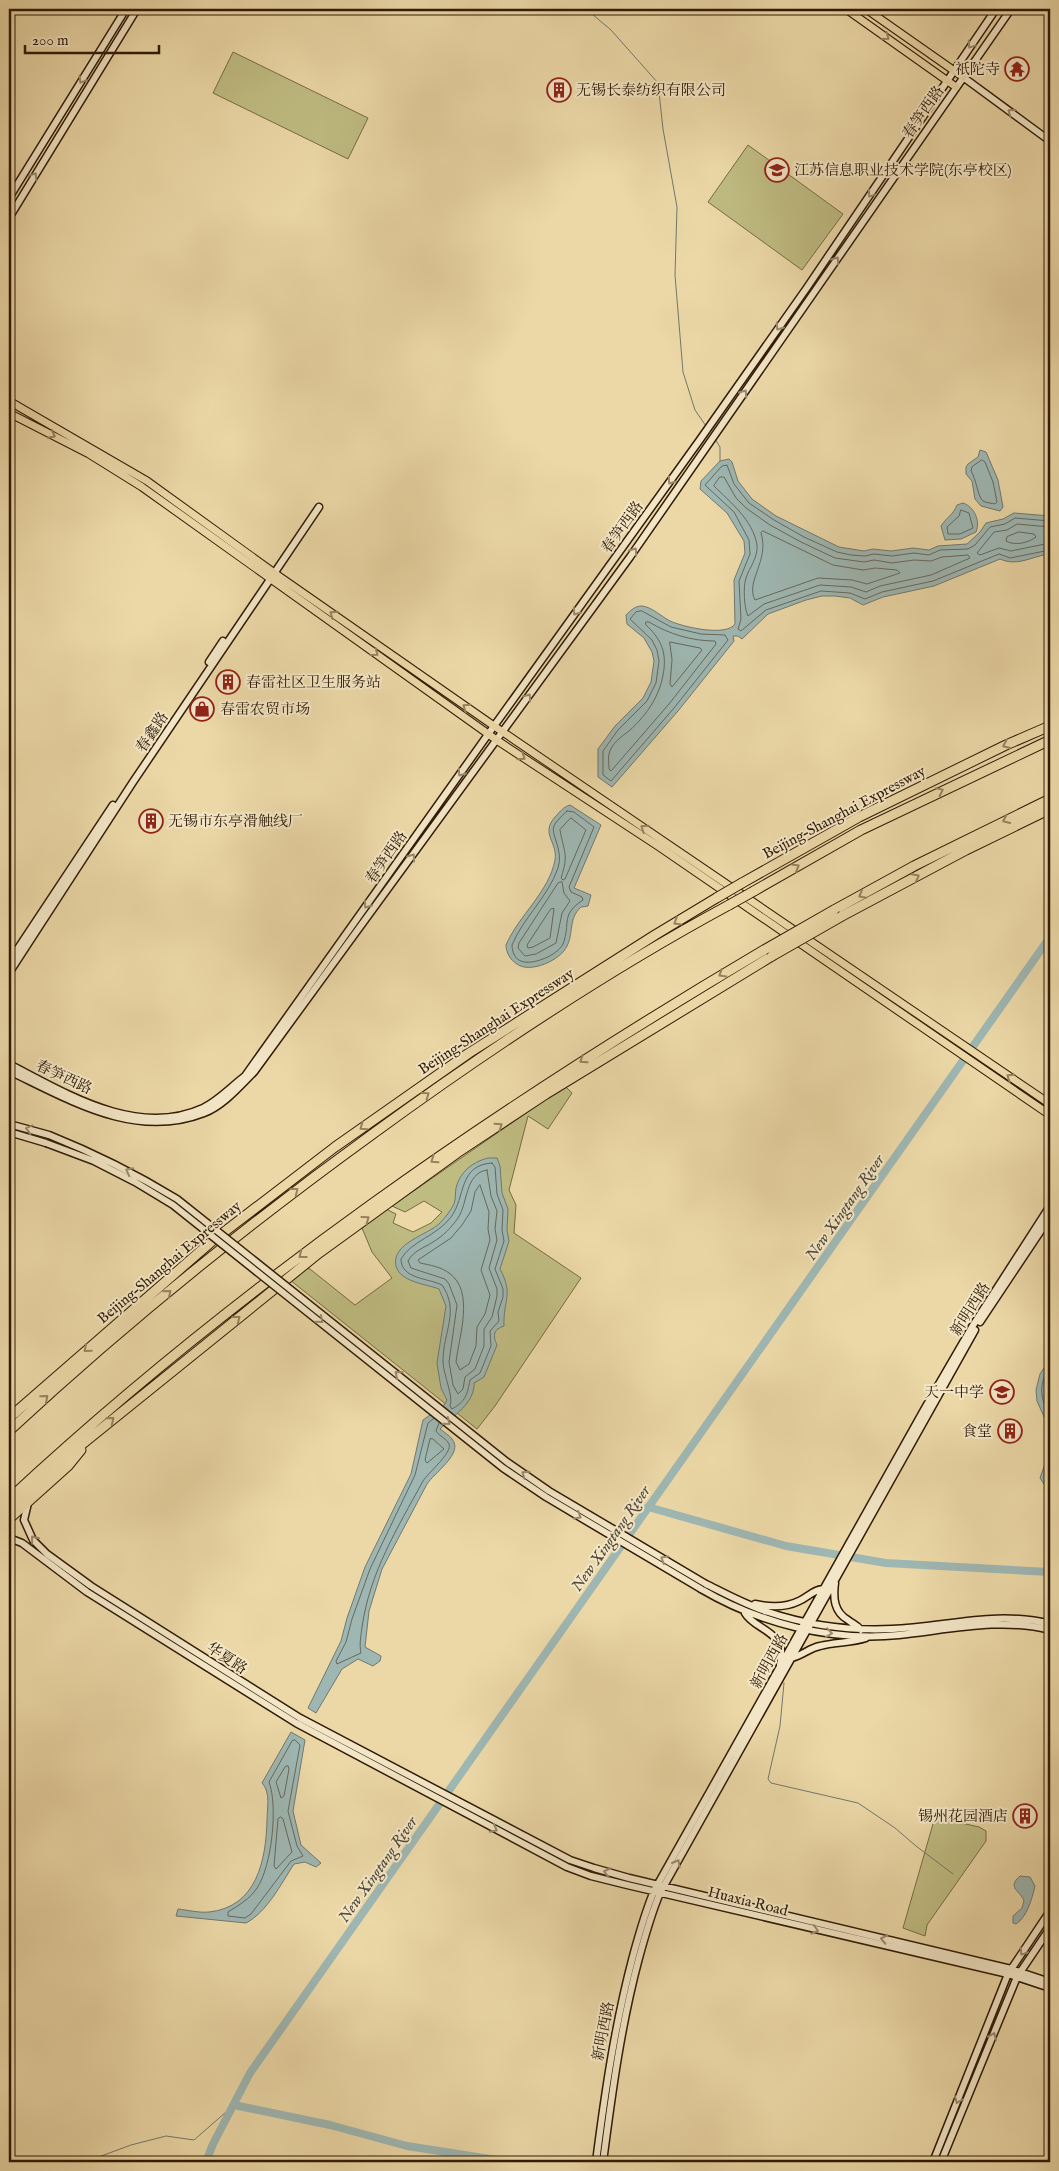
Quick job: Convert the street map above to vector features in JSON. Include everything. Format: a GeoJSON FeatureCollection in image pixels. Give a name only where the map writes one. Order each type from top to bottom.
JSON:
{"type":"FeatureCollection","features":[{"type":"Feature","properties":{"kind":"highway","name":"Beijing–Shanghai Expressway"},"geometry":{"type":"LineString","coordinates":[[9,1418],[211,1242],[334,1147],[469,1053],[655,935],[859,817],[1006,745],[1050,726]]}},
{"type":"Feature","properties":{"kind":"highway","name":"Beijing–Shanghai Expressway"},"geometry":{"type":"LineString","coordinates":[[9,1431],[128,1325],[307,1182],[463,1068],[591,984],[664,940],[861,830],[1050,740]]}},
{"type":"Feature","properties":{"kind":"highway"},"geometry":{"type":"LineString","coordinates":[[9,1499],[76,1436],[321,1240],[519,1100],[654,1015],[834,910],[931,858],[1050,799]]}},
{"type":"Feature","properties":{"kind":"highway"},"geometry":{"type":"LineString","coordinates":[[9,1510],[96,1432],[319,1253],[457,1154],[546,1094],[772,956],[842,916],[966,850],[1050,809]]}},
{"type":"Feature","properties":{"kind":"highway"},"geometry":{"type":"LineString","coordinates":[[9,1519],[68,1466],[96,1432]]}},
{"type":"Feature","properties":{"kind":"main road"},"geometry":{"type":"LineString","coordinates":[[9,198],[126,9]]}},
{"type":"Feature","properties":{"kind":"main road"},"geometry":{"type":"LineString","coordinates":[[9,218],[137,9]]}},
{"type":"Feature","properties":{"kind":"main road"},"geometry":{"type":"LineString","coordinates":[[846,9],[956,87]]}},
{"type":"Feature","properties":{"kind":"main road"},"geometry":{"type":"LineString","coordinates":[[866,9],[1050,140]]}},
{"type":"Feature","properties":{"kind":"main road","name":"春笋西路"},"geometry":{"type":"LineString","coordinates":[[9,1064],[55,1088],[114,1113],[142,1118],[172,1116],[203,1108],[245,1076],[714,420],[996,9]]}},
{"type":"Feature","properties":{"kind":"main road","name":"春笋西路"},"geometry":{"type":"LineString","coordinates":[[9,1071],[86,1108],[127,1120],[151,1123],[175,1121],[206,1113],[228,1097],[254,1072],[616,576],[1011,9]]}},
{"type":"Feature","properties":{"kind":"main road"},"geometry":{"type":"LineString","coordinates":[[9,401],[110,458],[147,482],[488,734],[690,868],[1050,1115]]}},
{"type":"Feature","properties":{"kind":"main road"},"geometry":{"type":"LineString","coordinates":[[9,412],[88,454],[142,487],[1050,1104]]}},
{"type":"Feature","properties":{"kind":"main road","name":"春鑫路"},"geometry":{"type":"LineString","coordinates":[[9,973],[133,782],[319,507]]}},
{"type":"Feature","properties":{"kind":"main road"},"geometry":{"type":"LineString","coordinates":[[607,569],[616,576]]}},
{"type":"Feature","properties":{"kind":"main road","name":"春鑫路"},"geometry":{"type":"LineString","coordinates":[[9,962],[217,648],[262,586],[272,576]]}},
{"type":"Feature","properties":{"kind":"main road"},"geometry":{"type":"LineString","coordinates":[[9,1124],[50,1135],[105,1158],[177,1199],[507,1462],[549,1491],[703,1587],[807,1625],[861,1630],[893,1629],[992,1618],[1036,1620],[1050,1624]]}},
{"type":"Feature","properties":{"kind":"main road"},"geometry":{"type":"LineString","coordinates":[[9,1132],[94,1160],[174,1204],[503,1468],[546,1497],[745,1612],[848,1636],[896,1635],[992,1624],[1035,1626],[1050,1630]]}},
{"type":"Feature","properties":{"kind":"main road","name":"新明西路"},"geometry":{"type":"LineString","coordinates":[[661,1884],[791,1658],[824,1588],[838,1568],[972,1328],[1050,1206]]}},
{"type":"Feature","properties":{"kind":"main road","name":"新明西路"},"geometry":{"type":"LineString","coordinates":[[850,1545],[975,1330],[1050,1217]]}},
{"type":"Feature","properties":{"kind":"main road","name":"华夏路"},"geometry":{"type":"LineString","coordinates":[[29,1500],[24,1520],[33,1540],[47,1554],[91,1586],[300,1718],[453,1803]]}},
{"type":"Feature","properties":{"kind":"main road","name":"华夏路"},"geometry":{"type":"LineString","coordinates":[[9,1538],[22,1543],[87,1592],[296,1724],[429,1790]]}},
{"type":"Feature","properties":{"kind":"main road","name":"新明西路"},"geometry":{"type":"LineString","coordinates":[[596,2162],[617,2018],[646,1909],[779,1670],[835,1580],[838,1568]]}},
{"type":"Feature","properties":{"kind":"main road"},"geometry":{"type":"LineString","coordinates":[[835,1580],[834,1591],[840,1614],[861,1630]]}},
{"type":"Feature","properties":{"kind":"main road"},"geometry":{"type":"LineString","coordinates":[[742,1602],[776,1607],[798,1602],[818,1589],[824,1588]]}},
{"type":"Feature","properties":{"kind":"main road"},"geometry":{"type":"LineString","coordinates":[[745,1612],[748,1617],[771,1632],[779,1644],[781,1661],[779,1670]]}},
{"type":"Feature","properties":{"kind":"main road"},"geometry":{"type":"LineString","coordinates":[[791,1658],[799,1657],[818,1646],[856,1642],[871,1636]]}},
{"type":"Feature","properties":{"kind":"main road","name":"Huaxia Road"},"geometry":{"type":"LineString","coordinates":[[453,1803],[570,1860],[594,1868],[1050,1982]]}},
{"type":"Feature","properties":{"kind":"main road","name":"Huaxia Road"},"geometry":{"type":"LineString","coordinates":[[453,1803],[567,1867],[591,1876],[1010,1972]]}},
{"type":"Feature","properties":{"kind":"main road","name":"新明西路"},"geometry":{"type":"LineString","coordinates":[[603,2162],[616,2064],[624,2022],[657,1892]]}},
{"type":"Feature","properties":{"kind":"main road"},"geometry":{"type":"LineString","coordinates":[[932,2162],[1010,1972],[1050,1911]]}},
{"type":"Feature","properties":{"kind":"main road"},"geometry":{"type":"LineString","coordinates":[[941,2162],[1018,1974],[1050,1928]]}},
{"type":"Feature","properties":{"kind":"main road","name":"Huaxia Road"},"geometry":{"type":"LineString","coordinates":[[1018,1974],[1050,1988]]}},
{"type":"Feature","properties":{"kind":"shaded area"},"geometry":{"type":"Polygon","coordinates":[[[233,52],[368,118],[348,159],[213,93],[233,52]]]}},
{"type":"Feature","properties":{"kind":"shaded area"},"geometry":{"type":"Polygon","coordinates":[[[748,145],[843,214],[802,270],[708,202],[748,145]]]}},
{"type":"Feature","properties":{"kind":"shaded area"},"geometry":{"type":"Polygon","coordinates":[[[565,1086],[572,1093],[548,1129],[528,1116],[509,1190],[516,1205],[514,1233],[581,1278],[495,1406],[477,1429],[290,1280],[306,1268],[310,1269],[355,1305],[392,1278],[372,1252],[362,1228],[386,1209],[396,1214],[393,1223],[413,1232],[431,1223],[442,1212],[424,1201],[405,1212],[392,1206],[565,1086]]]}},
{"type":"Feature","properties":{"kind":"shaded area"},"geometry":{"type":"Polygon","coordinates":[[[935,1817],[979,1827],[986,1831],[986,1841],[927,1925],[925,1936],[903,1928],[935,1817]]]}},
{"type":"Feature","properties":{"kind":"water"},"geometry":{"type":"Polygon","coordinates":[[[980,450],[986,452],[998,480],[1003,507],[1000,511],[981,506],[975,499],[972,481],[966,474],[966,467],[978,457],[980,450]]]}},
{"type":"Feature","properties":{"kind":"water"},"geometry":{"type":"Polygon","coordinates":[[[729,459],[732,462],[738,481],[752,499],[776,516],[839,547],[864,551],[873,549],[891,551],[913,548],[929,550],[938,546],[967,544],[980,532],[986,523],[1003,519],[1014,513],[1050,516],[1050,554],[1013,562],[1000,559],[934,586],[883,597],[863,605],[850,598],[822,596],[768,614],[742,639],[738,636],[733,636],[734,641],[678,711],[612,787],[598,777],[598,749],[615,726],[643,698],[651,682],[654,661],[652,652],[644,638],[627,624],[626,615],[631,610],[642,606],[653,610],[670,621],[704,630],[723,630],[735,624],[734,580],[745,553],[744,541],[727,513],[700,489],[701,481],[720,461],[729,459]]]}},
{"type":"Feature","properties":{"kind":"water"},"geometry":{"type":"Polygon","coordinates":[[[963,503],[973,510],[977,518],[976,532],[961,539],[945,540],[941,526],[957,505],[963,503]]]}},
{"type":"Feature","properties":{"kind":"water"},"geometry":{"type":"Polygon","coordinates":[[[570,805],[601,825],[574,888],[591,895],[588,906],[581,907],[574,916],[569,941],[564,951],[545,964],[523,967],[510,958],[506,945],[518,924],[547,883],[555,860],[549,828],[563,808],[570,805]]]}},
{"type":"Feature","properties":{"kind":"water"},"geometry":{"type":"Polygon","coordinates":[[[488,1158],[497,1158],[500,1166],[502,1193],[508,1209],[507,1230],[509,1241],[500,1269],[507,1292],[504,1326],[495,1333],[497,1345],[484,1377],[474,1383],[471,1397],[467,1403],[440,1429],[455,1444],[454,1450],[447,1462],[427,1484],[382,1569],[369,1611],[365,1647],[381,1656],[380,1661],[373,1666],[358,1659],[342,1669],[316,1713],[308,1708],[341,1641],[365,1567],[411,1474],[423,1420],[445,1404],[447,1400],[441,1388],[437,1363],[446,1306],[439,1289],[414,1282],[403,1276],[396,1266],[396,1258],[399,1251],[405,1245],[442,1221],[454,1204],[456,1188],[460,1177],[472,1165],[488,1158]]]}},
{"type":"Feature","properties":{"kind":"water"},"geometry":{"type":"Polygon","coordinates":[[[1050,1359],[1050,1438],[1049,1428],[1037,1401],[1036,1390],[1040,1374],[1050,1359]]]}},
{"type":"Feature","properties":{"kind":"water"},"geometry":{"type":"Polygon","coordinates":[[[1050,1438],[1050,1488],[1040,1478],[1046,1461],[1050,1438]]]}},
{"type":"Feature","properties":{"kind":"water"},"geometry":{"type":"Polygon","coordinates":[[[291,1732],[305,1740],[293,1811],[301,1845],[321,1863],[316,1867],[305,1862],[294,1864],[267,1905],[246,1923],[176,1916],[178,1909],[209,1912],[225,1908],[238,1901],[256,1879],[261,1865],[266,1835],[268,1801],[267,1791],[262,1783],[291,1732]]]}},
{"type":"Feature","properties":{"kind":"water"},"geometry":{"type":"Polygon","coordinates":[[[1020,1876],[1030,1877],[1035,1886],[1026,1912],[1016,1924],[1013,1923],[1013,1916],[1022,1908],[1024,1901],[1014,1887],[1016,1880],[1020,1876]]]}},
{"type":"Feature","properties":{"kind":"waterway"},"geometry":{"type":"LineString","coordinates":[[586,9],[611,30],[658,83],[663,129],[677,207],[675,275],[683,372],[695,410],[706,426]]}},
{"type":"Feature","properties":{"kind":"waterway"},"geometry":{"type":"LineString","coordinates":[[715,439],[720,447],[720,461]]}},
{"type":"Feature","properties":{"kind":"waterway","name":"New Xingtang River"},"geometry":{"type":"LineString","coordinates":[[206,2162],[213,2144],[250,2073],[1050,937]]}},
{"type":"Feature","properties":{"kind":"waterway"},"geometry":{"type":"LineString","coordinates":[[648,1507],[786,1546],[886,1563],[1050,1572]]}},
{"type":"Feature","properties":{"kind":"waterway"},"geometry":{"type":"LineString","coordinates":[[784,1683],[780,1726],[768,1779],[771,1783],[858,1803],[895,1828],[953,1874]]}},
{"type":"Feature","properties":{"kind":"waterway"},"geometry":{"type":"LineString","coordinates":[[85,2162],[131,2145],[166,2136],[194,2140],[234,2105]]}},
{"type":"Feature","properties":{"kind":"waterway"},"geometry":{"type":"LineString","coordinates":[[234,2105],[330,2125],[407,2146],[510,2162]]}},
{"type":"Feature","properties":{"kind":"place","name":"祇陀寺"},"geometry":{"type":"Point","coordinates":[1017,69]}},
{"type":"Feature","properties":{"kind":"place","name":"无锡长泰纺织有限公司"},"geometry":{"type":"Point","coordinates":[559,90]}},
{"type":"Feature","properties":{"kind":"place","name":"江苏信息职业技术学院(东亭校区)"},"geometry":{"type":"Point","coordinates":[777,170]}},
{"type":"Feature","properties":{"kind":"place","name":"春雷社区卫生服务站"},"geometry":{"type":"Point","coordinates":[228,682]}},
{"type":"Feature","properties":{"kind":"place","name":"春雷农贸市场"},"geometry":{"type":"Point","coordinates":[202,709]}},
{"type":"Feature","properties":{"kind":"place","name":"无锡市东亭滑触线厂"},"geometry":{"type":"Point","coordinates":[151,821]}},
{"type":"Feature","properties":{"kind":"place","name":"天一中学"},"geometry":{"type":"Point","coordinates":[1002,1392]}},
{"type":"Feature","properties":{"kind":"place","name":"食堂"},"geometry":{"type":"Point","coordinates":[1010,1431]}},
{"type":"Feature","properties":{"kind":"place","name":"锡州花园酒店"},"geometry":{"type":"Point","coordinates":[1025,1816]}}]}
